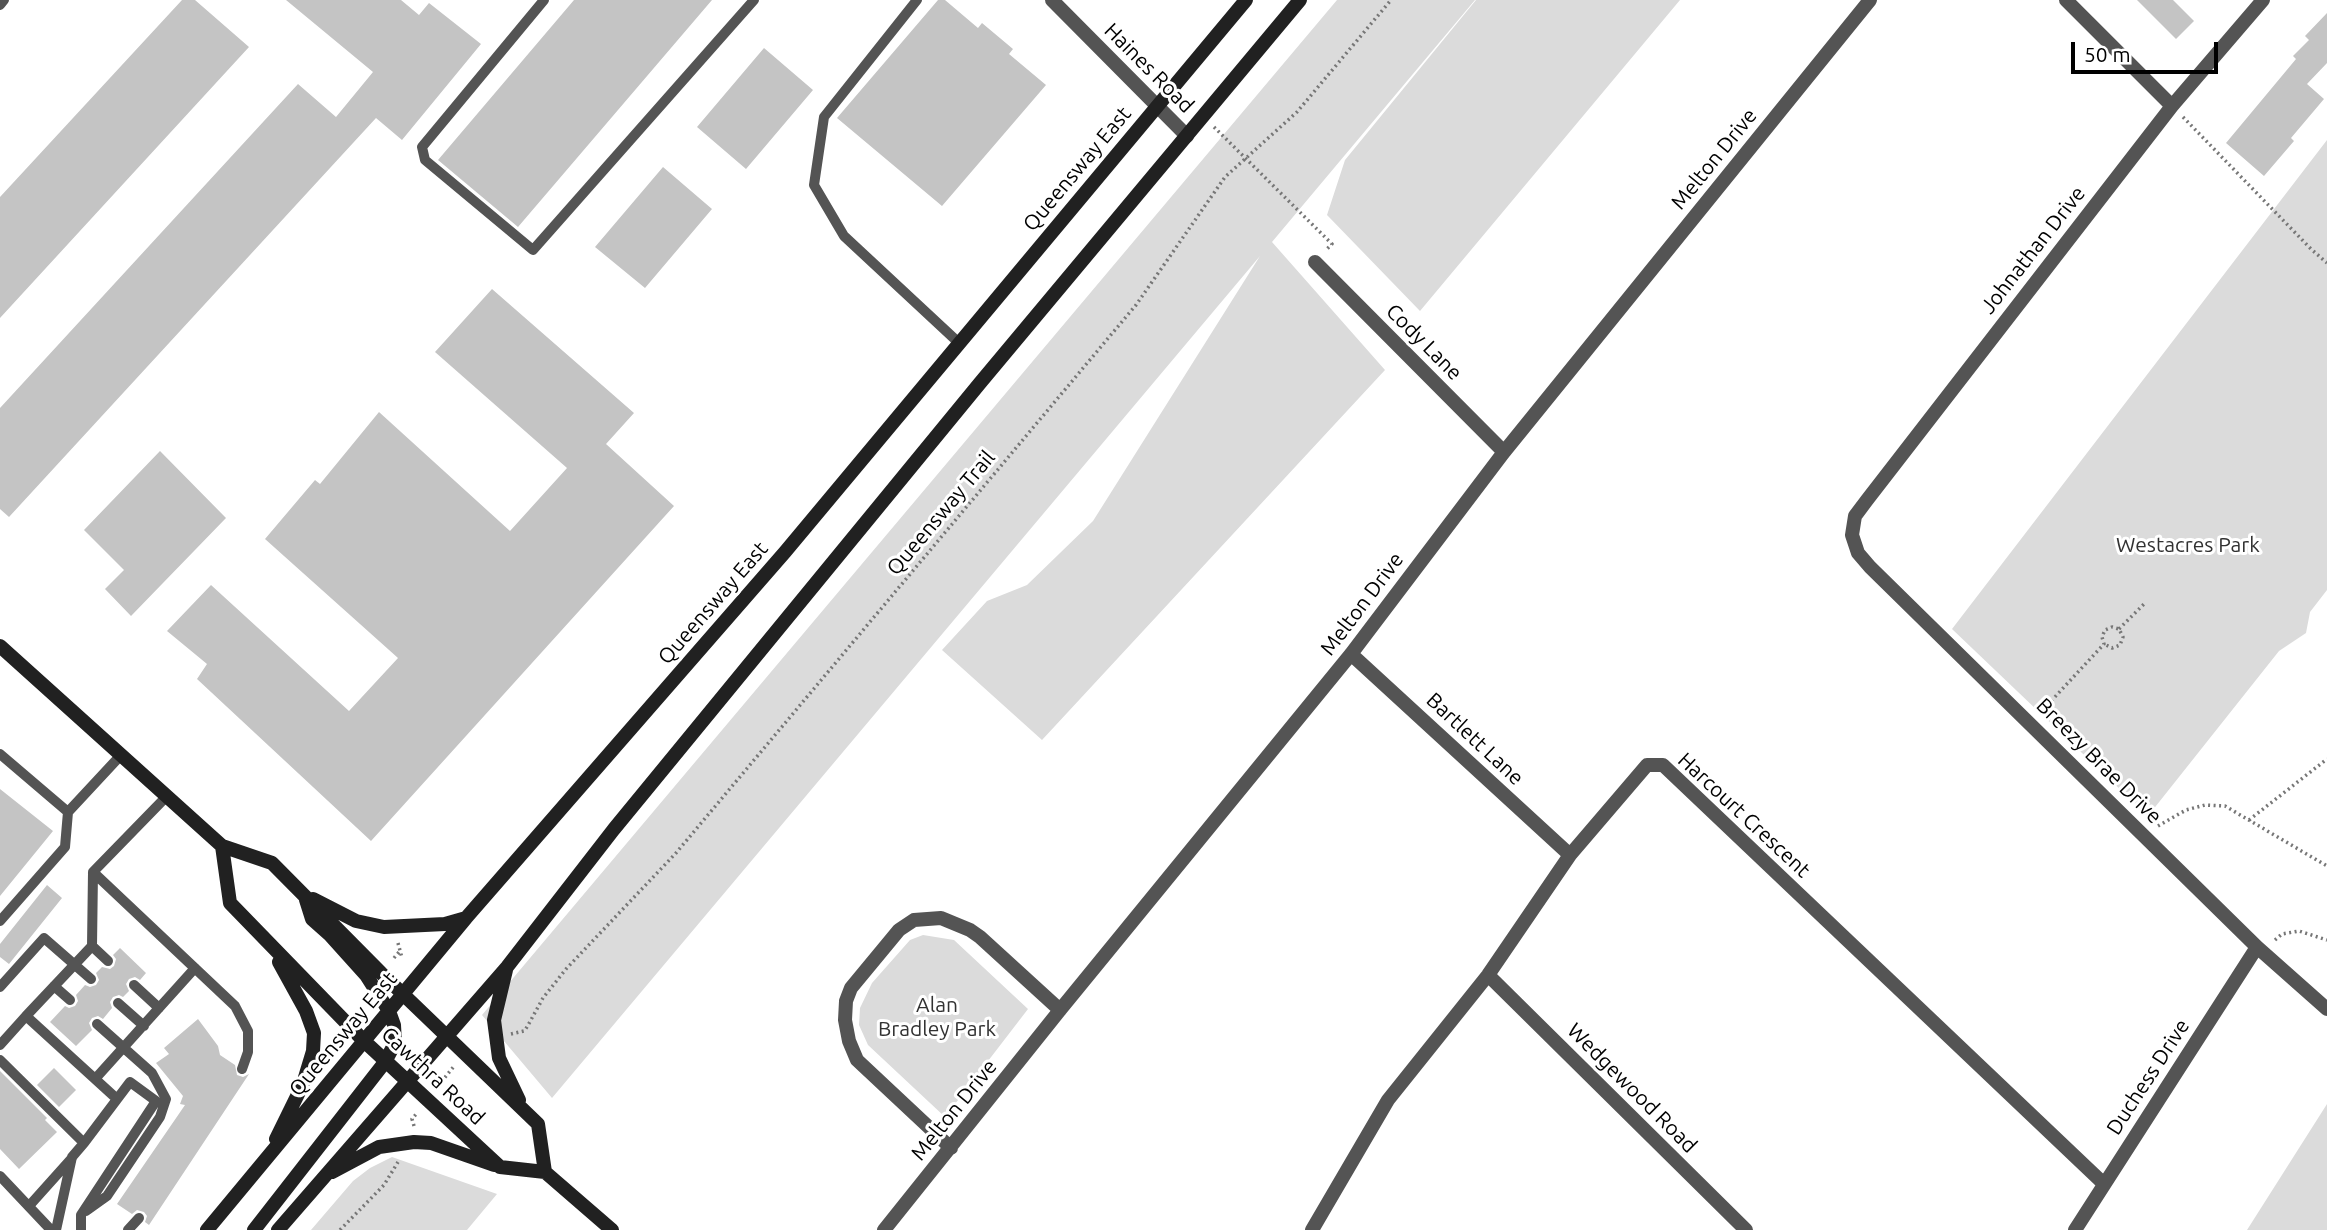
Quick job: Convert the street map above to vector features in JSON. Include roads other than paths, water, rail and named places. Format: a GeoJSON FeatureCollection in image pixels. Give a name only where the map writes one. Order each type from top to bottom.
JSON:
{"type":"FeatureCollection","features":[{"type":"Feature","properties":{"kind":"main road","name":"Queensway East"},"geometry":{"type":"LineString","coordinates":[[207,1230],[466,918],[785,552],[1246,0]]}},
{"type":"Feature","properties":{"kind":"main road"},"geometry":{"type":"LineString","coordinates":[[278,1230],[507,967],[623,818],[980,383],[1300,0]]}},
{"type":"Feature","properties":{"kind":"main road","name":"Cawthra Road"},"geometry":{"type":"LineString","coordinates":[[0,646],[222,846],[272,863],[538,1124],[545,1172]]}},
{"type":"Feature","properties":{"kind":"main road","name":"Cawthra Road"},"geometry":{"type":"LineString","coordinates":[[222,846],[230,903],[405,1082],[500,1167]]}},
{"type":"Feature","properties":{"kind":"main road"},"geometry":{"type":"LineString","coordinates":[[304,895],[356,921],[384,927],[445,923],[466,918]]}},
{"type":"Feature","properties":{"kind":"main road"},"geometry":{"type":"LineString","coordinates":[[254,1230],[385,1062],[395,1043],[394,1025],[389,1011],[366,975],[312,919],[304,895]]}},
{"type":"Feature","properties":{"kind":"main road"},"geometry":{"type":"LineString","coordinates":[[266,1160],[303,1084],[313,1051],[314,1032],[306,1011],[270,946]]}},
{"type":"Feature","properties":{"kind":"main road"},"geometry":{"type":"LineString","coordinates":[[507,967],[494,1020],[496,1047],[522,1108]]}},
{"type":"Feature","properties":{"kind":"main road"},"geometry":{"type":"LineString","coordinates":[[325,1176],[379,1147],[414,1142],[431,1143],[500,1167],[545,1172],[612,1230]]}},
{"type":"Feature","properties":{"kind":"street","name":"Haines Road"},"geometry":{"type":"LineString","coordinates":[[1052,0],[1187,136]]}},
{"type":"Feature","properties":{"kind":"street","name":"Melton Drive"},"geometry":{"type":"LineString","coordinates":[[884,1230],[1351,654],[1504,452],[1870,0]]}},
{"type":"Feature","properties":{"kind":"street"},"geometry":{"type":"LineString","coordinates":[[2066,0],[2172,106]]}},
{"type":"Feature","properties":{"kind":"street","name":"Johnathan Drive"},"geometry":{"type":"LineString","coordinates":[[1852,535],[1855,516],[1861,508],[2172,106],[2263,0]]}},
{"type":"Feature","properties":{"kind":"street","name":"Cody Lane"},"geometry":{"type":"LineString","coordinates":[[1315,262],[1504,452]]}},
{"type":"Feature","properties":{"kind":"street","name":"Breezy Brae Drive"},"geometry":{"type":"LineString","coordinates":[[1852,535],[1858,554],[1870,567],[2257,947],[2327,1009]]}},
{"type":"Feature","properties":{"kind":"street","name":"Bartlett Lane"},"geometry":{"type":"LineString","coordinates":[[1351,654],[1570,855]]}},
{"type":"Feature","properties":{"kind":"street","name":"Harcourt Crescent"},"geometry":{"type":"LineString","coordinates":[[1314,1229],[1388,1100],[1488,975],[1570,855],[1647,765],[1663,765],[2104,1184]]}},
{"type":"Feature","properties":{"kind":"street"},"geometry":{"type":"LineString","coordinates":[[951,1147],[857,1059],[849,1041],[845,1020],[846,1001],[851,988],[899,930],[914,920],[941,918],[980,937],[1060,1010]]}},
{"type":"Feature","properties":{"kind":"street","name":"Duchess Drive"},"geometry":{"type":"LineString","coordinates":[[2075,1230],[2257,947]]}},
{"type":"Feature","properties":{"kind":"street","name":"Wedgewood Road"},"geometry":{"type":"LineString","coordinates":[[1488,975],[1746,1230]]}},
{"type":"Feature","properties":{"kind":"lane"},"geometry":{"type":"LineString","coordinates":[[0,5],[4,0]]}},
{"type":"Feature","properties":{"kind":"lane"},"geometry":{"type":"LineString","coordinates":[[544,0],[422,147],[425,160],[533,250],[754,0]]}},
{"type":"Feature","properties":{"kind":"lane"},"geometry":{"type":"LineString","coordinates":[[917,0],[824,117],[814,185],[844,236],[959,343]]}},
{"type":"Feature","properties":{"kind":"lane"},"geometry":{"type":"LineString","coordinates":[[0,754],[68,812]]}},
{"type":"Feature","properties":{"kind":"lane"},"geometry":{"type":"LineString","coordinates":[[0,921],[65,847],[68,812],[121,755]]}},
{"type":"Feature","properties":{"kind":"lane"},"geometry":{"type":"LineString","coordinates":[[0,1045],[92,946],[93,872],[167,796]]}},
{"type":"Feature","properties":{"kind":"lane"},"geometry":{"type":"LineString","coordinates":[[93,872],[235,1006],[248,1031],[248,1052],[242,1069]]}},
{"type":"Feature","properties":{"kind":"lane"},"geometry":{"type":"LineString","coordinates":[[0,987],[44,938],[91,979]]}},
{"type":"Feature","properties":{"kind":"lane"},"geometry":{"type":"LineString","coordinates":[[92,946],[108,961]]}},
{"type":"Feature","properties":{"kind":"lane"},"geometry":{"type":"LineString","coordinates":[[94,1079],[195,968]]}},
{"type":"Feature","properties":{"kind":"lane"},"geometry":{"type":"LineString","coordinates":[[134,985],[159,1008]]}},
{"type":"Feature","properties":{"kind":"lane"},"geometry":{"type":"LineString","coordinates":[[54,986],[71,1000]]}},
{"type":"Feature","properties":{"kind":"lane"},"geometry":{"type":"LineString","coordinates":[[118,1003],[144,1026]]}},
{"type":"Feature","properties":{"kind":"lane"},"geometry":{"type":"LineString","coordinates":[[26,1016],[117,1099]]}},
{"type":"Feature","properties":{"kind":"lane"},"geometry":{"type":"LineString","coordinates":[[81,1215],[107,1196],[160,1117],[166,1099],[152,1073],[97,1024]]}},
{"type":"Feature","properties":{"kind":"lane"},"geometry":{"type":"LineString","coordinates":[[0,1060],[84,1143]]}},
{"type":"Feature","properties":{"kind":"lane"},"geometry":{"type":"LineString","coordinates":[[29,1206],[84,1143],[130,1082],[156,1101],[81,1215],[81,1230]]}},
{"type":"Feature","properties":{"kind":"lane"},"geometry":{"type":"LineString","coordinates":[[0,1176],[54,1230],[72,1157]]}},
{"type":"Feature","properties":{"kind":"lane"},"geometry":{"type":"LineString","coordinates":[[128,1230],[138,1218]]}},
{"type":"Feature","properties":{"kind":"park label","name":"Westacres Park"},"geometry":{"type":"Point","coordinates":[2188,545]}},
{"type":"Feature","properties":{"kind":"park label","name":"Alan Bradley Park"},"geometry":{"type":"Point","coordinates":[937,1017]}}]}
